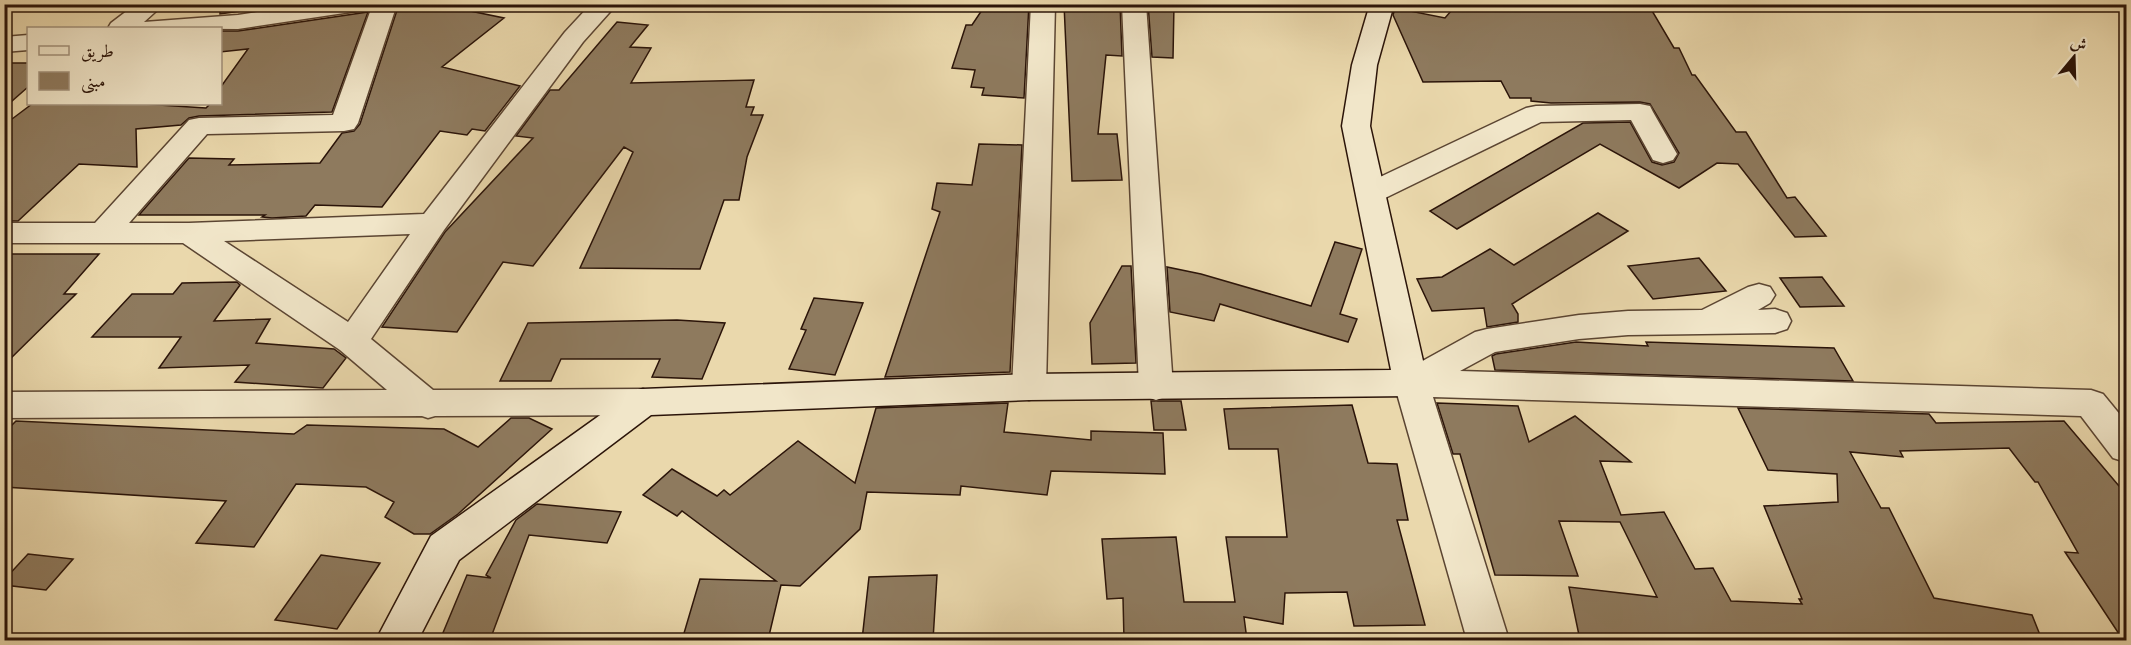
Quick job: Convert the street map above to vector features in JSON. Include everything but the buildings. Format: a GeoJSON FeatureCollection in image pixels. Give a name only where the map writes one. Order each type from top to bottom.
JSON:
{"type":"FeatureCollection","features":[{"type":"Feature","properties":{"kind":"street"},"geometry":{"type":"LineString","coordinates":[[121,27],[152,4]]}},
{"type":"Feature","properties":{"kind":"street"},"geometry":{"type":"LineString","coordinates":[[163,27],[238,22],[363,4]]}},
{"type":"Feature","properties":{"kind":"street"},"geometry":{"type":"LineString","coordinates":[[104,232],[199,126],[344,123],[384,4]]}},
{"type":"Feature","properties":{"kind":"street"},"geometry":{"type":"LineString","coordinates":[[352,341],[433,223],[574,37],[605,4]]}},
{"type":"Feature","properties":{"kind":"street"},"geometry":{"type":"LineString","coordinates":[[1029,387],[1043,4]]}},
{"type":"Feature","properties":{"kind":"street"},"geometry":{"type":"LineString","coordinates":[[1134,4],[1156,387]]}},
{"type":"Feature","properties":{"kind":"street"},"geometry":{"type":"LineString","coordinates":[[1382,4],[1369,41],[1359,93],[1356,126],[1411,383],[1488,640]]}},
{"type":"Feature","properties":{"kind":"street"},"geometry":{"type":"LineString","coordinates":[[1371,193],[1536,114],[1640,112],[1664,154]]}},
{"type":"Feature","properties":{"kind":"street"},"geometry":{"type":"LineString","coordinates":[[4,233],[189,233],[433,223]]}},
{"type":"Feature","properties":{"kind":"street"},"geometry":{"type":"LineString","coordinates":[[189,233],[352,341],[428,405]]}},
{"type":"Feature","properties":{"kind":"street"},"geometry":{"type":"LineString","coordinates":[[1411,383],[1487,341],[1579,327],[1708,322],[1767,308]]}},
{"type":"Feature","properties":{"kind":"street"},"geometry":{"type":"LineString","coordinates":[[4,405],[428,405],[643,402],[1029,387],[1411,383],[2091,403],[2127,448]]}},
{"type":"Feature","properties":{"kind":"street"},"geometry":{"type":"LineString","coordinates":[[397,640],[445,548],[643,402]]}}]}
